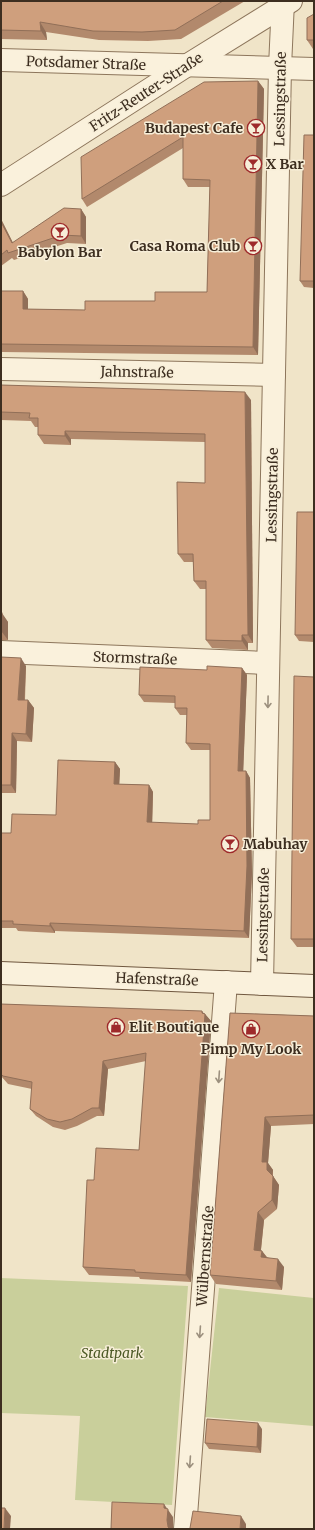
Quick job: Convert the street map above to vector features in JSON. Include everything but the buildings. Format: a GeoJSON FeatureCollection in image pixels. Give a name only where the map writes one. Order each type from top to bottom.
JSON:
{"type":"FeatureCollection","features":[{"type":"Feature","properties":{"kind":"street","name":"Fritz-Reuter-Straße"},"geometry":{"type":"LineString","coordinates":[[1,185],[286,3]]}},
{"type":"Feature","properties":{"kind":"street","name":"Lessingstraße"},"geometry":{"type":"LineString","coordinates":[[262,984],[280,68],[286,3]]}},
{"type":"Feature","properties":{"kind":"street","name":"Potsdamer Straße"},"geometry":{"type":"LineString","coordinates":[[1,60],[314,69]]}},
{"type":"Feature","properties":{"kind":"street","name":"Jahnstraße"},"geometry":{"type":"LineString","coordinates":[[1,369],[274,375]]}},
{"type":"Feature","properties":{"kind":"street","name":"Stormstraße"},"geometry":{"type":"LineString","coordinates":[[1,652],[268,663]]}},
{"type":"Feature","properties":{"kind":"street","name":"Hafenstraße"},"geometry":{"type":"LineString","coordinates":[[1,973],[314,986]]}},
{"type":"Feature","properties":{"kind":"street","name":"Wülbernstraße"},"geometry":{"type":"LineString","coordinates":[[185,1529],[226,982]]}},
{"type":"Feature","properties":{"kind":"green space","name":"Stadtpark"},"geometry":{"type":"Polygon","coordinates":[[[1,1278],[188,1286],[172,1505],[75,1500],[80,1416],[1,1413],[1,1278]]]}},
{"type":"Feature","properties":{"kind":"green space"},"geometry":{"type":"Polygon","coordinates":[[[219,1288],[314,1298],[314,1426],[205,1417],[219,1288]]]}},
{"type":"Feature","properties":{"kind":"place","name":"Budapest Cafe"},"geometry":{"type":"Point","coordinates":[256,128]}},
{"type":"Feature","properties":{"kind":"place","name":"X Bar"},"geometry":{"type":"Point","coordinates":[253,164]}},
{"type":"Feature","properties":{"kind":"place","name":"Babylon Bar"},"geometry":{"type":"Point","coordinates":[60,232]}},
{"type":"Feature","properties":{"kind":"place","name":"Casa Roma Club"},"geometry":{"type":"Point","coordinates":[253,246]}},
{"type":"Feature","properties":{"kind":"place","name":"Mabuhay"},"geometry":{"type":"Point","coordinates":[230,844]}},
{"type":"Feature","properties":{"kind":"place","name":"Elit Boutique"},"geometry":{"type":"Point","coordinates":[116,1027]}},
{"type":"Feature","properties":{"kind":"place","name":"Pimp My Look"},"geometry":{"type":"Point","coordinates":[251,1029]}}]}
